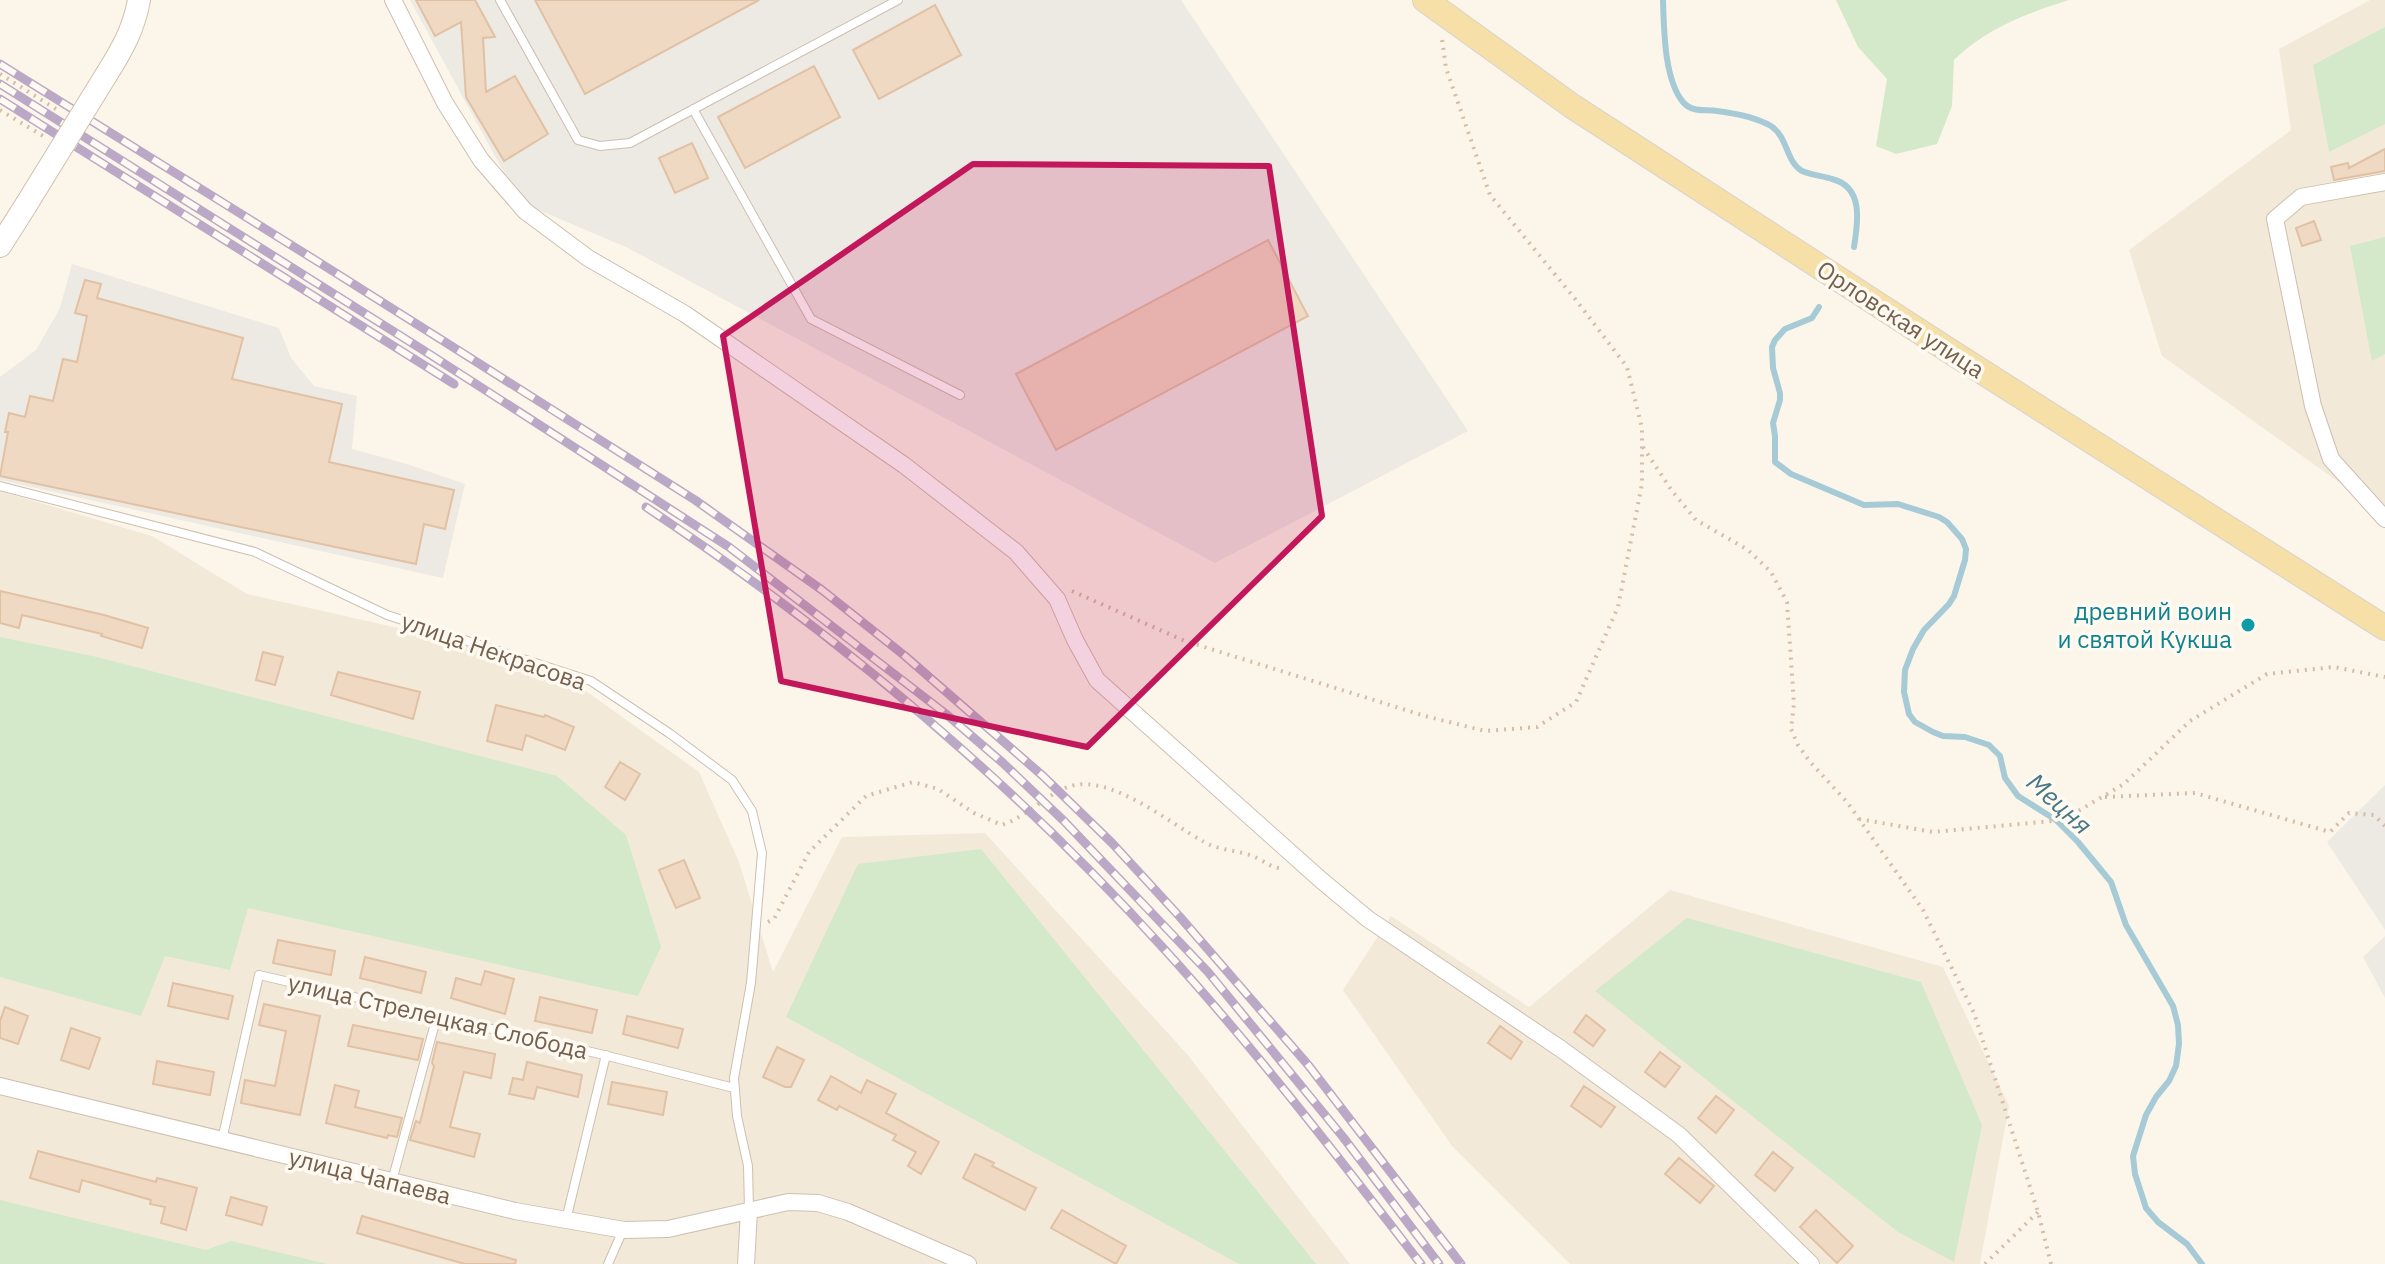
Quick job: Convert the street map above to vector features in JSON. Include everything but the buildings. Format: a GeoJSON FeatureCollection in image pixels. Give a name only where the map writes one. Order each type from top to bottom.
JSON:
{"type":"FeatureCollection","features":[{"type":"Feature","properties":{"kind":"main road"},"geometry":{"type":"LineString","coordinates":[[0,246],[125,45],[135,23],[139,0]]}},
{"type":"Feature","properties":{"kind":"main road","name":"Орловская улица"},"geometry":{"type":"LineString","coordinates":[[1431,4],[1572,106],[2385,628]]}},
{"type":"Feature","properties":{"kind":"street"},"geometry":{"type":"LineString","coordinates":[[393,0],[445,103],[481,160],[525,211],[588,258],[685,314],[904,465],[1016,552],[1057,599],[1097,680],[1301,863],[1368,919],[1561,1049],[1679,1135],[1811,1264]]}},
{"type":"Feature","properties":{"kind":"street"},"geometry":{"type":"LineString","coordinates":[[2385,182],[2301,197],[2275,219],[2313,406],[2331,459],[2385,519]]}},
{"type":"Feature","properties":{"kind":"street","name":"улица Чапаева"},"geometry":{"type":"LineString","coordinates":[[0,1086],[515,1211],[624,1230],[668,1229],[746,1212]]}},
{"type":"Feature","properties":{"kind":"street"},"geometry":{"type":"LineString","coordinates":[[746,1264],[746,1212],[788,1202],[818,1203],[848,1212],[968,1264]]}},
{"type":"Feature","properties":{"kind":"lane"},"geometry":{"type":"LineString","coordinates":[[500,0],[578,140],[600,146],[630,143],[898,0]]}},
{"type":"Feature","properties":{"kind":"lane"},"geometry":{"type":"LineString","coordinates":[[693,109],[811,319],[960,395]]}},
{"type":"Feature","properties":{"kind":"lane","name":"улица Некрасова"},"geometry":{"type":"LineString","coordinates":[[0,486],[255,552],[387,615],[591,681],[732,780],[752,811],[762,853],[751,983],[734,1078],[737,1116],[748,1166],[746,1212]]}},
{"type":"Feature","properties":{"kind":"lane","name":"улица Стрелецкая Слобода"},"geometry":{"type":"LineString","coordinates":[[222,1140],[259,975],[606,1055],[734,1088]]}},
{"type":"Feature","properties":{"kind":"lane"},"geometry":{"type":"LineString","coordinates":[[392,1181],[437,1016]]}},
{"type":"Feature","properties":{"kind":"lane"},"geometry":{"type":"LineString","coordinates":[[566,1220],[606,1055]]}},
{"type":"Feature","properties":{"kind":"lane"},"geometry":{"type":"LineString","coordinates":[[608,1264],[624,1230]]}},
{"type":"Feature","properties":{"kind":"path"},"geometry":{"type":"LineString","coordinates":[[1036,575],[1185,641],[1425,716],[1485,731],[1537,727],[1576,702],[1618,607],[1642,484],[1642,428],[1627,367],[1490,195],[1446,68],[1431,4]]}},
{"type":"Feature","properties":{"kind":"path"},"geometry":{"type":"LineString","coordinates":[[0,74],[59,111]]}},
{"type":"Feature","properties":{"kind":"path"},"geometry":{"type":"LineString","coordinates":[[0,110],[43,136]]}},
{"type":"Feature","properties":{"kind":"path"},"geometry":{"type":"LineString","coordinates":[[1642,445],[1672,491],[1696,520],[1748,550],[1771,572],[1787,602],[1794,704],[1791,729],[1811,763],[1847,802],[1923,910],[1974,1013],[2038,1212],[2051,1264]]}},
{"type":"Feature","properties":{"kind":"path"},"geometry":{"type":"LineString","coordinates":[[1859,819],[1933,832],[2063,820],[2124,784],[2190,721],[2267,674],[2334,667],[2385,677]]}},
{"type":"Feature","properties":{"kind":"path"},"geometry":{"type":"LineString","coordinates":[[756,930],[774,919],[809,852],[866,796],[913,782],[938,789],[974,813],[1002,825],[1069,786],[1087,783],[1127,795],[1166,816],[1207,844],[1254,856],[1274,867],[1294,869],[1301,863]]}},
{"type":"Feature","properties":{"kind":"path"},"geometry":{"type":"LineString","coordinates":[[2102,797],[2195,793],[2330,832],[2349,813],[2374,815],[2385,826]]}},
{"type":"Feature","properties":{"kind":"path"},"geometry":{"type":"LineString","coordinates":[[1985,1264],[2038,1212]]}},
{"type":"Feature","properties":{"kind":"highlighted area"},"geometry":{"type":"Polygon","coordinates":[[[973,164],[1269,166],[1322,516],[1087,747],[781,681],[723,336],[973,164]]]}},
{"type":"Feature","properties":{"kind":"shaded area"},"geometry":{"type":"Polygon","coordinates":[[[410,0],[1181,0],[1468,431],[1215,563],[628,248],[520,202],[410,0]]]}},
{"type":"Feature","properties":{"kind":"shaded area"},"geometry":{"type":"Polygon","coordinates":[[[2370,0],[2385,0],[2385,515],[2162,356],[2129,250],[2291,130],[2279,49],[2370,0]]]}},
{"type":"Feature","properties":{"kind":"shaded area"},"geometry":{"type":"Polygon","coordinates":[[[72,264],[279,328],[291,358],[314,386],[357,396],[352,449],[465,484],[443,578],[0,480],[0,377],[36,350],[60,308],[72,264]]]}},
{"type":"Feature","properties":{"kind":"shaded area"},"geometry":{"type":"Polygon","coordinates":[[[0,491],[152,536],[247,594],[544,661],[699,772],[739,862],[773,972],[842,837],[985,833],[1187,1054],[1350,1264],[0,1264],[0,491]]]}},
{"type":"Feature","properties":{"kind":"shaded area"},"geometry":{"type":"Polygon","coordinates":[[[2385,785],[2385,930],[2327,842],[2385,785]]]}},
{"type":"Feature","properties":{"kind":"shaded area"},"geometry":{"type":"Polygon","coordinates":[[[1670,890],[1943,967],[2009,1106],[1980,1264],[1570,1264],[1452,1146],[1343,990],[1391,916],[1529,1007],[1670,890]]]}},
{"type":"Feature","properties":{"kind":"shaded area"},"geometry":{"type":"Polygon","coordinates":[[[2385,936],[2385,998],[2363,957],[2385,936]]]}},
{"type":"Feature","properties":{"kind":"green space"},"geometry":{"type":"Polygon","coordinates":[[[1836,0],[2069,0],[2008,23],[1966,49],[1954,60],[1952,106],[1937,144],[1896,154],[1876,146],[1887,79],[1858,47],[1836,0]]]}},
{"type":"Feature","properties":{"kind":"green space"},"geometry":{"type":"Polygon","coordinates":[[[2385,27],[2385,124],[2329,152],[2313,65],[2385,27]]]}},
{"type":"Feature","properties":{"kind":"green space"},"geometry":{"type":"Polygon","coordinates":[[[2385,237],[2385,354],[2372,361],[2350,246],[2385,237]]]}},
{"type":"Feature","properties":{"kind":"green space"},"geometry":{"type":"Polygon","coordinates":[[[0,637],[97,657],[557,776],[626,835],[661,947],[638,996],[248,908],[230,970],[165,956],[141,1016],[0,977],[0,637]]]}},
{"type":"Feature","properties":{"kind":"green space"},"geometry":{"type":"Polygon","coordinates":[[[981,849],[1316,1264],[1239,1264],[786,1017],[858,864],[981,849]]]}},
{"type":"Feature","properties":{"kind":"green space"},"geometry":{"type":"Polygon","coordinates":[[[1687,918],[1921,982],[1982,1125],[1954,1262],[1898,1232],[1595,991],[1687,918]]]}},
{"type":"Feature","properties":{"kind":"green space"},"geometry":{"type":"Polygon","coordinates":[[[0,1200],[206,1250],[231,1241],[327,1264],[0,1264],[0,1200]]]}},
{"type":"Feature","properties":{"kind":"waterway","name":"Мецня"},"geometry":{"type":"LineString","coordinates":[[1663,0],[1669,67],[1683,102],[1695,109],[1737,115],[1771,126],[1781,136],[1790,156],[1802,171],[1842,183],[1850,189],[1857,217],[1854,247]]}},
{"type":"Feature","properties":{"kind":"waterway","name":"Мецня"},"geometry":{"type":"LineString","coordinates":[[1819,307],[1812,318],[1785,329],[1772,347],[1773,368],[1780,393],[1773,423],[1775,462],[1791,474],[1864,505],[1898,504],[1939,517],[1962,539],[1966,549],[1965,560],[1954,596],[1924,630],[1905,670],[1904,692],[1909,714],[1915,722],[1943,736],[1965,737],[1989,745],[2000,756],[2005,778],[2018,796],[2056,820],[2111,882],[2126,925],[2173,1006],[2178,1025],[2176,1066],[2146,1115],[2133,1156],[2135,1174],[2146,1208],[2158,1222],[2187,1244],[2202,1264]]}},
{"type":"Feature","properties":{"kind":"railway"},"geometry":{"type":"LineString","coordinates":[[0,64],[695,500],[822,590],[905,656],[1043,776],[1112,843],[1180,917],[1309,1066],[1461,1264]]}},
{"type":"Feature","properties":{"kind":"railway"},"geometry":{"type":"LineString","coordinates":[[0,84],[729,547],[946,714],[1064,821],[1208,972],[1343,1137],[1439,1264]]}},
{"type":"Feature","properties":{"kind":"railway"},"geometry":{"type":"LineString","coordinates":[[0,99],[454,384]]}},
{"type":"Feature","properties":{"kind":"railway"},"geometry":{"type":"LineString","coordinates":[[646,507],[717,555],[853,658],[919,712],[1045,826],[1165,950],[1232,1026],[1421,1264]]}},
{"type":"Feature","properties":{"kind":"place","name":"древний воин и святой Кукша"},"geometry":{"type":"Point","coordinates":[2248,625]}}]}
